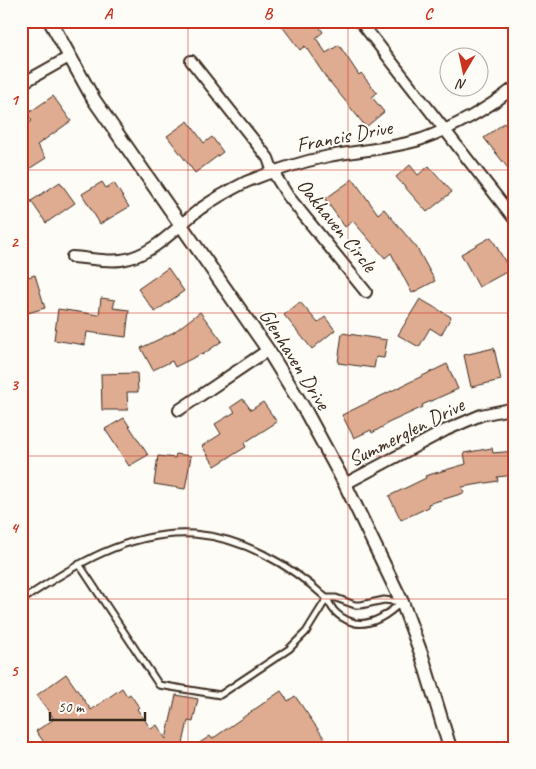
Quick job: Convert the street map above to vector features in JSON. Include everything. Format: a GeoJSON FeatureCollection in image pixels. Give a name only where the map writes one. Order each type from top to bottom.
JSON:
{"type":"FeatureCollection","features":[{"type":"Feature","properties":{"kind":"street","name":"Glenhaven Drive"},"geometry":{"type":"LineString","coordinates":[[50,21],[68,57],[94,100],[268,350],[306,412],[345,484],[402,602],[422,656],[450,748]]}},
{"type":"Feature","properties":{"kind":"street"},"geometry":{"type":"LineString","coordinates":[[360,21],[515,220]]}},
{"type":"Feature","properties":{"kind":"street"},"geometry":{"type":"LineString","coordinates":[[21,84],[68,57]]}},
{"type":"Feature","properties":{"kind":"street","name":"Oakhaven Circle"},"geometry":{"type":"LineString","coordinates":[[191,61],[268,158],[273,172],[288,196],[366,292]]}},
{"type":"Feature","properties":{"kind":"street","name":"Francis Drive"},"geometry":{"type":"LineString","coordinates":[[72,258],[121,260],[138,255],[150,249],[199,210],[245,183],[302,162],[385,148],[422,139],[473,116],[499,100],[515,87]]}},
{"type":"Feature","properties":{"kind":"street"},"geometry":{"type":"LineString","coordinates":[[179,410],[268,350]]}},
{"type":"Feature","properties":{"kind":"street","name":"Summerglen Drive"},"geometry":{"type":"LineString","coordinates":[[345,484],[446,430],[481,415],[515,408]]}},
{"type":"Feature","properties":{"kind":"lane"},"geometry":{"type":"LineString","coordinates":[[21,602],[79,564],[127,543],[171,534],[195,534],[234,542],[271,558],[327,598],[335,612],[353,622],[369,622],[389,615],[402,602]]}},
{"type":"Feature","properties":{"kind":"lane"},"geometry":{"type":"LineString","coordinates":[[79,564],[160,685],[220,696],[288,649],[306,632],[327,598]]}},
{"type":"Feature","properties":{"kind":"lane"},"geometry":{"type":"LineString","coordinates":[[327,598],[336,598],[355,605],[384,600],[402,602]]}},
{"type":"Feature","properties":{"kind":"building"},"geometry":{"type":"Polygon","coordinates":[[[278,21],[315,21],[323,32],[316,38],[326,53],[339,45],[359,75],[361,73],[377,93],[372,97],[384,112],[366,127],[329,82],[305,46],[300,50],[278,21]]]}},
{"type":"Feature","properties":{"kind":"building"},"geometry":{"type":"Polygon","coordinates":[[[53,96],[71,121],[37,145],[46,158],[21,174],[21,129],[32,121],[27,114],[53,96]]]}},
{"type":"Feature","properties":{"kind":"building"},"geometry":{"type":"Polygon","coordinates":[[[188,121],[204,143],[212,137],[223,152],[195,173],[167,136],[188,121]]]}},
{"type":"Feature","properties":{"kind":"building"},"geometry":{"type":"Polygon","coordinates":[[[504,123],[515,137],[515,177],[484,138],[504,123]]]}},
{"type":"Feature","properties":{"kind":"building"},"geometry":{"type":"Polygon","coordinates":[[[410,165],[418,175],[429,166],[452,192],[427,212],[396,177],[410,165]]]}},
{"type":"Feature","properties":{"kind":"building"},"geometry":{"type":"Polygon","coordinates":[[[353,179],[378,214],[384,209],[417,248],[435,281],[412,293],[391,253],[385,258],[353,221],[345,227],[325,199],[353,179]]]}},
{"type":"Feature","properties":{"kind":"building"},"geometry":{"type":"Polygon","coordinates":[[[60,182],[75,203],[46,223],[31,201],[60,182]]]}},
{"type":"Feature","properties":{"kind":"building"},"geometry":{"type":"Polygon","coordinates":[[[102,182],[106,188],[114,183],[129,207],[100,224],[82,194],[102,182]]]}},
{"type":"Feature","properties":{"kind":"building"},"geometry":{"type":"Polygon","coordinates":[[[491,237],[510,270],[479,287],[461,254],[491,237]]]}},
{"type":"Feature","properties":{"kind":"building"},"geometry":{"type":"Polygon","coordinates":[[[168,268],[184,291],[155,312],[138,289],[168,268]]]}},
{"type":"Feature","properties":{"kind":"building"},"geometry":{"type":"Polygon","coordinates":[[[35,275],[45,308],[21,315],[21,279],[35,275]]]}},
{"type":"Feature","properties":{"kind":"building"},"geometry":{"type":"Polygon","coordinates":[[[101,298],[115,300],[113,308],[129,310],[126,337],[87,332],[85,345],[54,340],[58,309],[99,315],[101,298]]]}},
{"type":"Feature","properties":{"kind":"building"},"geometry":{"type":"Polygon","coordinates":[[[420,299],[451,317],[441,335],[430,328],[419,347],[398,335],[420,299]]]}},
{"type":"Feature","properties":{"kind":"building"},"geometry":{"type":"Polygon","coordinates":[[[300,302],[318,323],[325,317],[335,330],[312,349],[284,315],[300,302]]]}},
{"type":"Feature","properties":{"kind":"building"},"geometry":{"type":"Polygon","coordinates":[[[200,312],[222,341],[202,355],[175,367],[172,361],[153,370],[141,348],[174,332],[200,312]]]}},
{"type":"Feature","properties":{"kind":"building"},"geometry":{"type":"Polygon","coordinates":[[[342,333],[387,340],[384,358],[376,357],[374,368],[338,363],[342,333]]]}},
{"type":"Feature","properties":{"kind":"building"},"geometry":{"type":"Polygon","coordinates":[[[494,348],[501,380],[471,387],[464,355],[494,348]]]}},
{"type":"Feature","properties":{"kind":"building"},"geometry":{"type":"Polygon","coordinates":[[[447,364],[458,389],[422,405],[423,407],[386,424],[372,433],[371,430],[354,438],[342,415],[447,364]]]}},
{"type":"Feature","properties":{"kind":"building"},"geometry":{"type":"Polygon","coordinates":[[[137,373],[138,392],[127,392],[128,410],[102,410],[101,374],[137,373]]]}},
{"type":"Feature","properties":{"kind":"building"},"geometry":{"type":"Polygon","coordinates":[[[243,399],[251,410],[263,402],[277,422],[244,443],[246,447],[215,466],[202,446],[221,434],[215,424],[235,412],[231,407],[243,399]]]}},
{"type":"Feature","properties":{"kind":"building"},"geometry":{"type":"Polygon","coordinates":[[[124,418],[148,455],[129,466],[105,429],[124,418]]]}},
{"type":"Feature","properties":{"kind":"building"},"geometry":{"type":"Polygon","coordinates":[[[492,448],[493,453],[515,451],[515,475],[497,477],[498,481],[462,487],[464,493],[428,504],[429,507],[401,520],[389,496],[426,478],[425,476],[466,464],[464,453],[492,448]]]}},
{"type":"Feature","properties":{"kind":"building"},"geometry":{"type":"Polygon","coordinates":[[[176,454],[191,456],[185,489],[154,484],[158,456],[175,458],[176,454]]]}},
{"type":"Feature","properties":{"kind":"building"},"geometry":{"type":"Polygon","coordinates":[[[66,674],[91,710],[122,688],[127,696],[130,694],[139,707],[137,709],[151,729],[157,725],[166,739],[176,695],[198,699],[193,722],[188,721],[182,748],[48,748],[36,731],[54,719],[37,695],[66,674]]]}},
{"type":"Feature","properties":{"kind":"building"},"geometry":{"type":"Polygon","coordinates":[[[281,691],[288,701],[295,696],[331,748],[192,748],[210,736],[212,739],[281,691]]]}}]}
